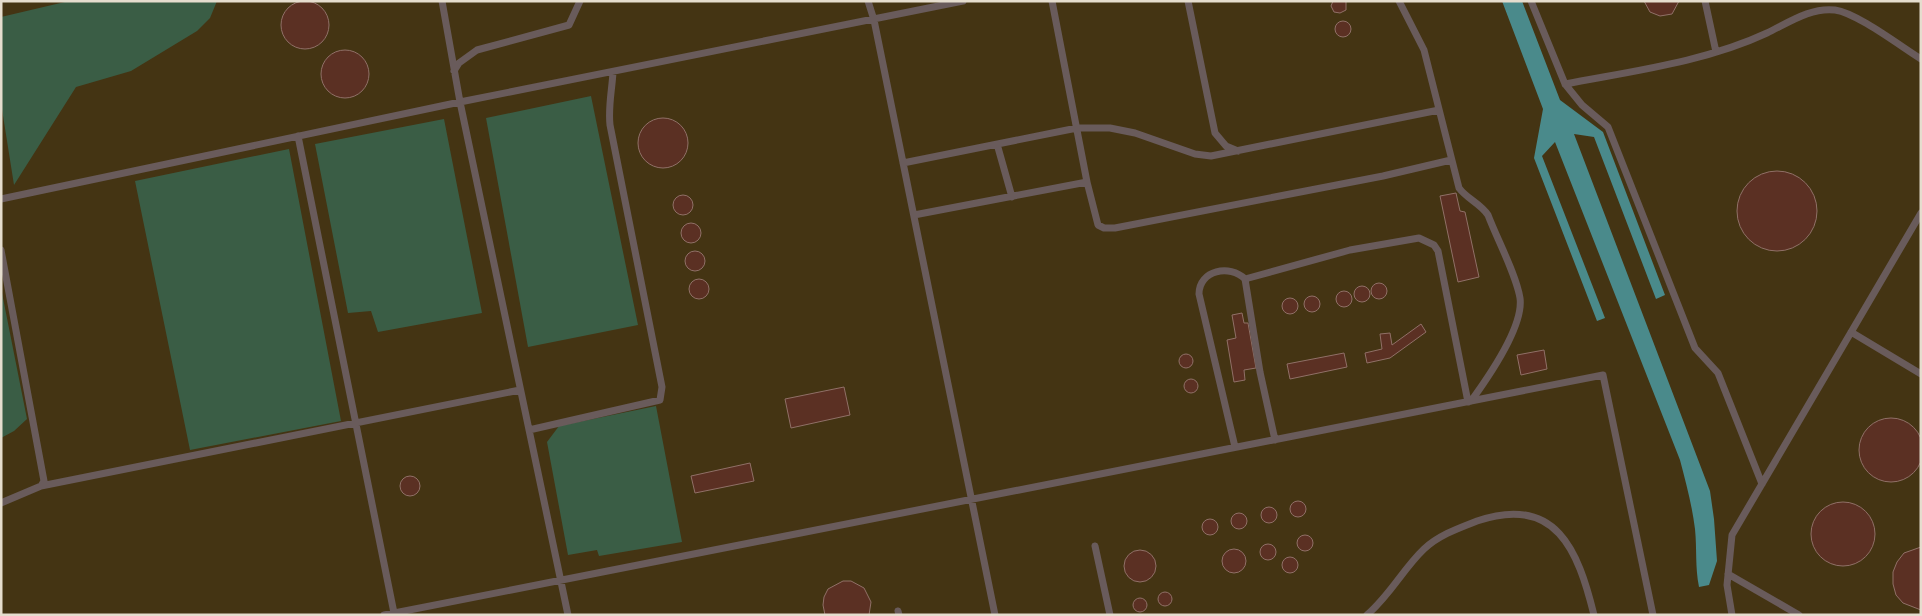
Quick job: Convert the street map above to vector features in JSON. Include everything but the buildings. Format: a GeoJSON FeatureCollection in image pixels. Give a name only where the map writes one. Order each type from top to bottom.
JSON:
{"type":"FeatureCollection","features":[{"type":"Feature","properties":{"kind":"lane"},"geometry":{"type":"LineString","coordinates":[[442,1],[460,102],[568,615]]}},
{"type":"Feature","properties":{"kind":"lane"},"geometry":{"type":"LineString","coordinates":[[454,70],[459,63],[477,50],[569,25],[580,1]]}},
{"type":"Feature","properties":{"kind":"lane"},"geometry":{"type":"LineString","coordinates":[[868,1],[874,20],[904,164],[995,615]]}},
{"type":"Feature","properties":{"kind":"lane"},"geometry":{"type":"LineString","coordinates":[[1,199],[460,102],[963,1]]}},
{"type":"Feature","properties":{"kind":"lane"},"geometry":{"type":"LineString","coordinates":[[1052,1],[1094,216],[1098,225],[1104,228],[1115,228],[1383,176],[1452,160]]}},
{"type":"Feature","properties":{"kind":"lane"},"geometry":{"type":"LineString","coordinates":[[1188,1],[1215,133],[1226,146],[1239,152]]}},
{"type":"Feature","properties":{"kind":"lane"},"geometry":{"type":"LineString","coordinates":[[1398,1],[1424,50],[1458,188],[1464,195],[1482,206],[1488,215],[1520,299],[1513,330],[1497,365],[1470,402]]}},
{"type":"Feature","properties":{"kind":"lane"},"geometry":{"type":"LineString","coordinates":[[1531,1],[1565,84],[1582,105],[1608,127],[1695,348],[1718,373],[1762,484]]}},
{"type":"Feature","properties":{"kind":"lane"},"geometry":{"type":"LineString","coordinates":[[1705,1],[1716,52]]}},
{"type":"Feature","properties":{"kind":"lane"},"geometry":{"type":"LineString","coordinates":[[1565,84],[1716,52],[1751,40],[1810,13],[1835,10],[1846,13],[1921,59]]}},
{"type":"Feature","properties":{"kind":"lane"},"geometry":{"type":"LineString","coordinates":[[529,430],[660,400],[662,386],[610,125],[609,112],[612,100],[613,72]]}},
{"type":"Feature","properties":{"kind":"lane"},"geometry":{"type":"LineString","coordinates":[[904,164],[1077,128],[1110,128],[1135,132],[1196,154],[1211,156],[1239,152],[1439,110]]}},
{"type":"Feature","properties":{"kind":"lane"},"geometry":{"type":"LineString","coordinates":[[298,136],[394,613]]}},
{"type":"Feature","properties":{"kind":"lane"},"geometry":{"type":"LineString","coordinates":[[997,144],[1012,196]]}},
{"type":"Feature","properties":{"kind":"lane"},"geometry":{"type":"LineString","coordinates":[[914,215],[1088,182]]}},
{"type":"Feature","properties":{"kind":"lane"},"geometry":{"type":"LineString","coordinates":[[1732,615],[1727,585],[1732,535],[1921,214]]}},
{"type":"Feature","properties":{"kind":"lane"},"geometry":{"type":"LineString","coordinates":[[1244,279],[1350,250],[1419,238],[1427,240],[1438,251],[1470,402]]}},
{"type":"Feature","properties":{"kind":"lane"},"geometry":{"type":"LineString","coordinates":[[1,250],[44,481],[41,486]]}},
{"type":"Feature","properties":{"kind":"lane"},"geometry":{"type":"LineString","coordinates":[[1235,448],[1217,364],[1204,318],[1199,284],[1203,279],[1212,274],[1226,271],[1237,272],[1244,279],[1274,440]]}},
{"type":"Feature","properties":{"kind":"lane"},"geometry":{"type":"LineString","coordinates":[[1851,332],[1921,374]]}},
{"type":"Feature","properties":{"kind":"lane"},"geometry":{"type":"LineString","coordinates":[[384,615],[1603,375],[1653,615]]}},
{"type":"Feature","properties":{"kind":"lane"},"geometry":{"type":"LineString","coordinates":[[1,503],[41,486],[520,390]]}},
{"type":"Feature","properties":{"kind":"lane"},"geometry":{"type":"LineString","coordinates":[[1367,615],[1384,600],[1424,549],[1460,527],[1489,517],[1509,514],[1524,514],[1539,518],[1562,535],[1572,548],[1594,615]]}},
{"type":"Feature","properties":{"kind":"lane"},"geometry":{"type":"LineString","coordinates":[[1095,546],[1110,615]]}},
{"type":"Feature","properties":{"kind":"lane"},"geometry":{"type":"LineString","coordinates":[[1728,574],[1800,615]]}},
{"type":"Feature","properties":{"kind":"shaded area"},"geometry":{"type":"Polygon","coordinates":[[[1,1],[1921,1],[1921,615],[1,615],[1,1]]]}},
{"type":"Feature","properties":{"kind":"green space"},"geometry":{"type":"Polygon","coordinates":[[[69,1],[217,1],[210,18],[197,31],[131,71],[76,87],[14,185],[1,103],[1,17],[69,1]]]}},
{"type":"Feature","properties":{"kind":"green space"},"geometry":{"type":"Polygon","coordinates":[[[591,96],[638,325],[528,347],[486,118],[591,96]]]}},
{"type":"Feature","properties":{"kind":"green space"},"geometry":{"type":"Polygon","coordinates":[[[444,119],[482,313],[378,332],[371,311],[348,313],[315,144],[444,119]]]}},
{"type":"Feature","properties":{"kind":"green space"},"geometry":{"type":"Polygon","coordinates":[[[289,149],[341,421],[190,450],[135,181],[289,149]]]}},
{"type":"Feature","properties":{"kind":"green space"},"geometry":{"type":"Polygon","coordinates":[[[1,288],[27,419],[14,431],[1,438],[1,288]]]}},
{"type":"Feature","properties":{"kind":"green space"},"geometry":{"type":"Polygon","coordinates":[[[656,406],[682,542],[599,556],[597,550],[568,555],[547,442],[559,426],[656,406]]]}},
{"type":"Feature","properties":{"kind":"water"},"geometry":{"type":"Polygon","coordinates":[[[1502,1],[1522,1],[1560,100],[1603,132],[1665,295],[1656,299],[1594,137],[1574,134],[1710,491],[1717,561],[1709,585],[1699,587],[1694,520],[1680,460],[1555,142],[1542,156],[1605,318],[1597,321],[1534,158],[1543,109],[1502,1]]]}}]}
